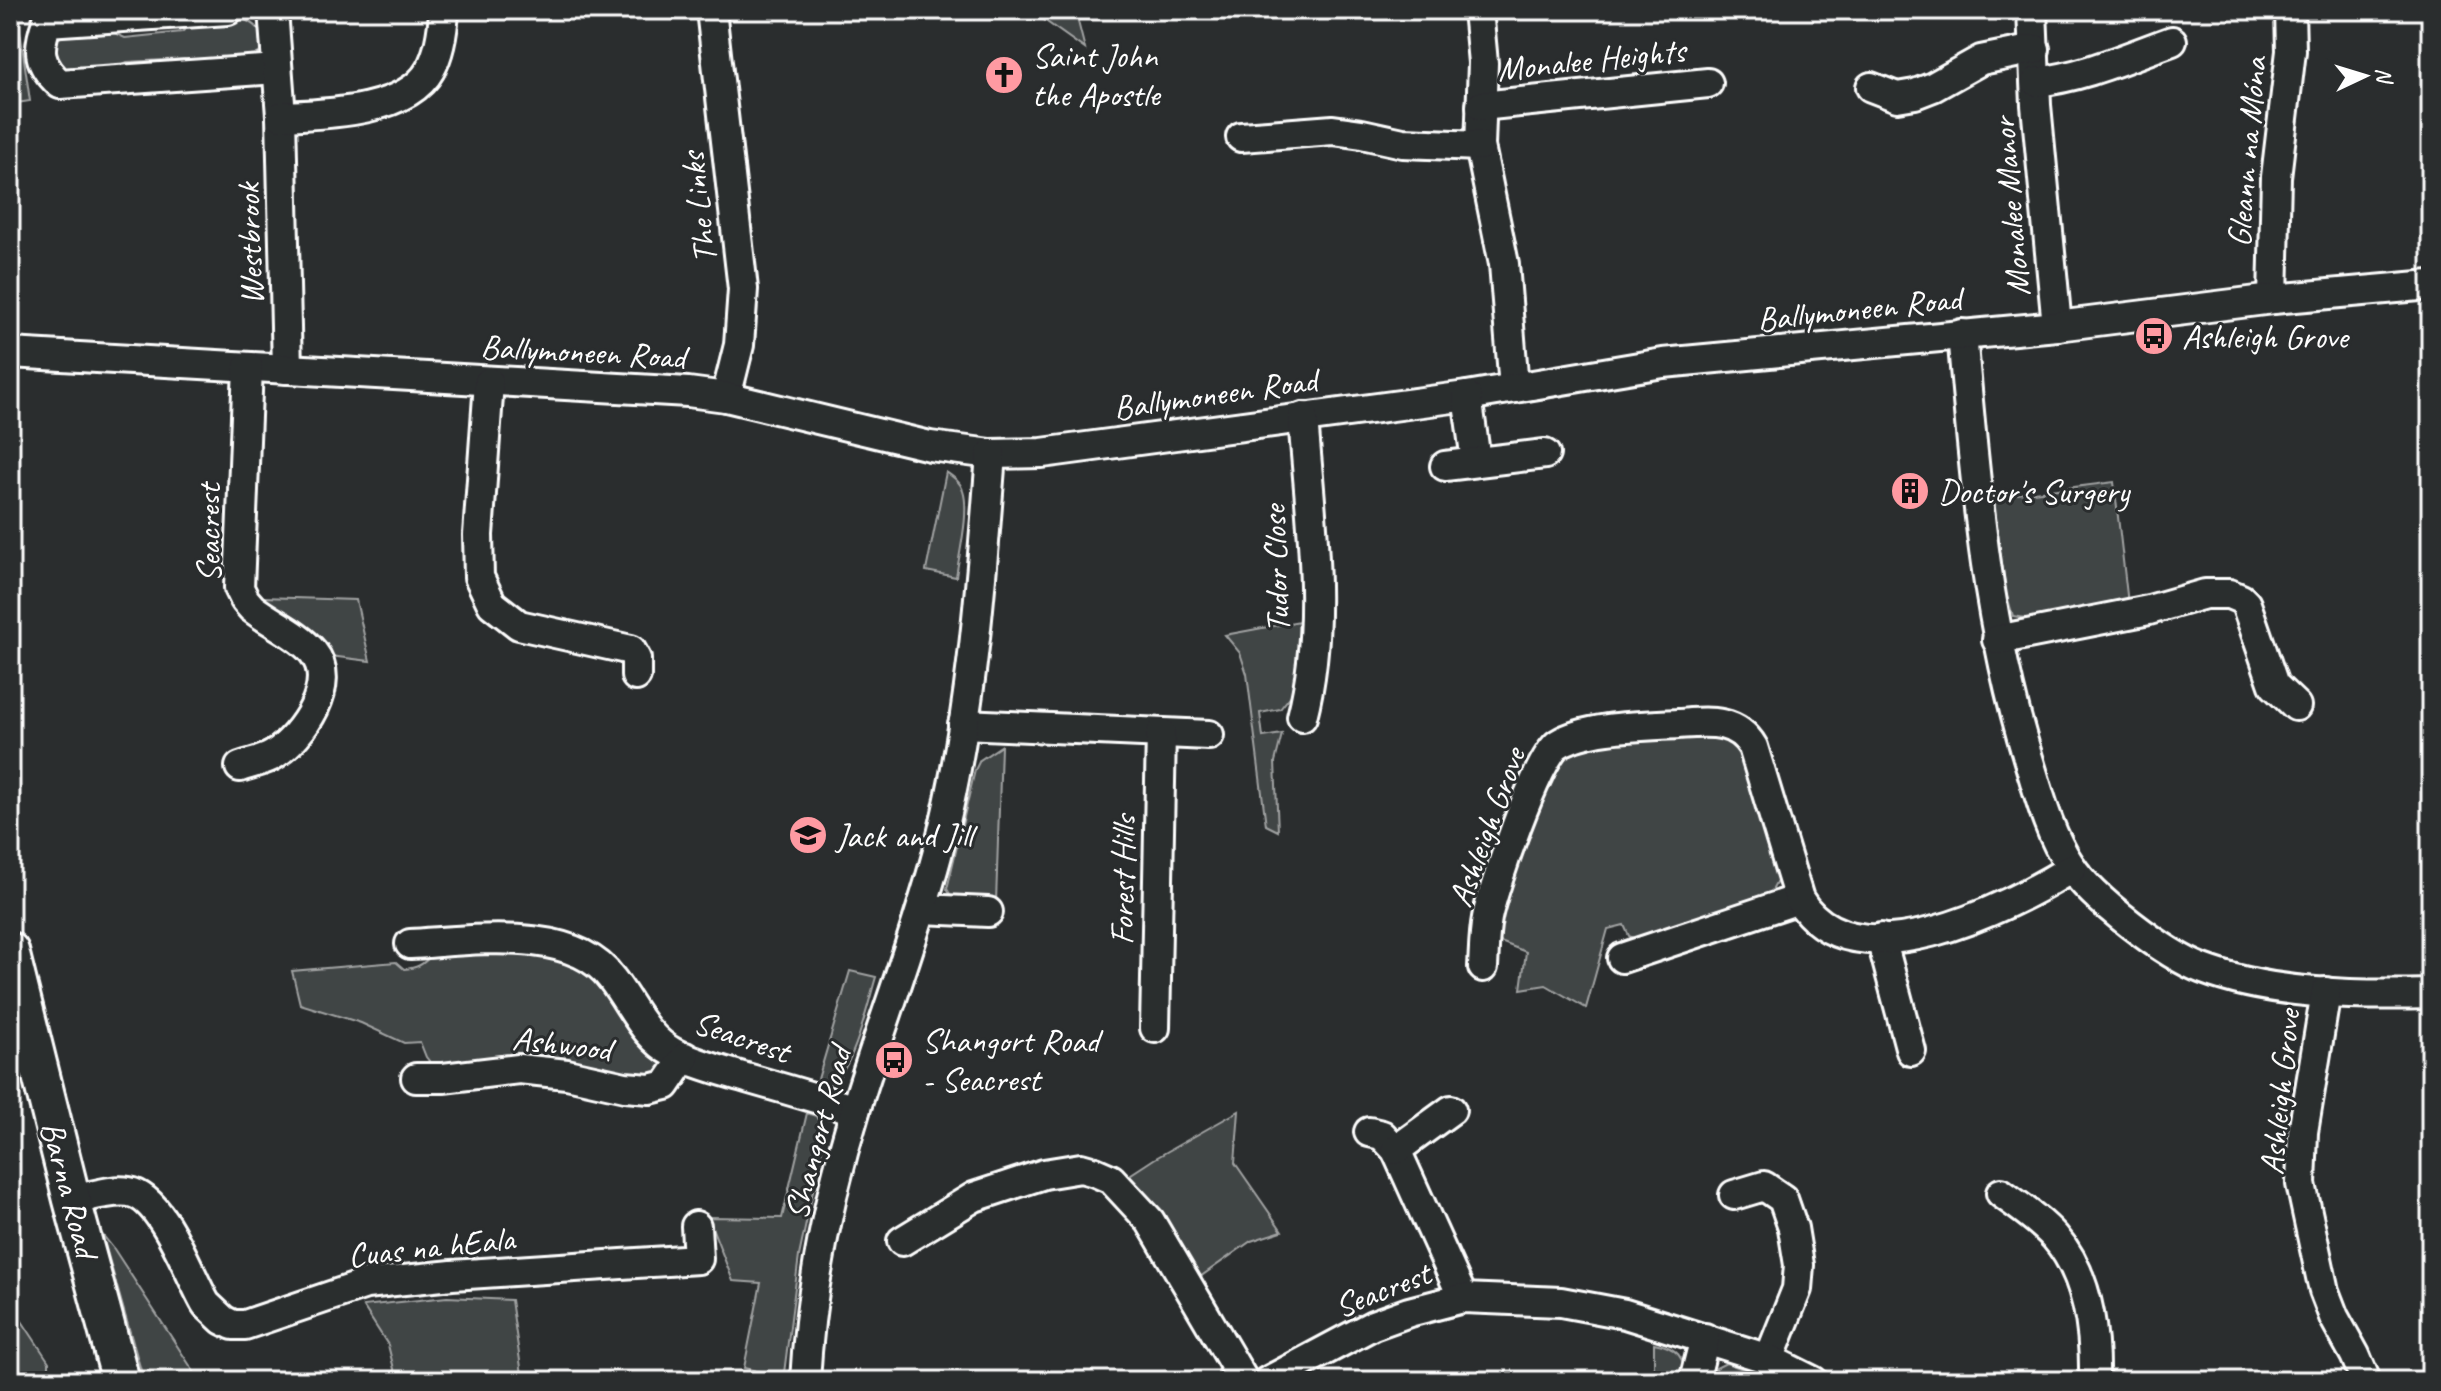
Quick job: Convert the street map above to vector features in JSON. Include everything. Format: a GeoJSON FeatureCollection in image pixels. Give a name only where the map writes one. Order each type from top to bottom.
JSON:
{"type":"FeatureCollection","features":[{"type":"Feature","properties":{"kind":"main road","name":"Barna Road"},"geometry":{"type":"LineString","coordinates":[[10,951],[121,1381]]}},
{"type":"Feature","properties":{"kind":"street"},"geometry":{"type":"LineString","coordinates":[[228,10],[47,22],[41,39],[41,58],[46,72],[60,84],[277,69]]}},
{"type":"Feature","properties":{"kind":"street","name":"Westbrook"},"geometry":{"type":"LineString","coordinates":[[273,10],[281,116],[287,369]]}},
{"type":"Feature","properties":{"kind":"street"},"geometry":{"type":"LineString","coordinates":[[281,116],[351,111],[408,90],[431,70],[442,34],[444,10]]}},
{"type":"Feature","properties":{"kind":"street","name":"The Links"},"geometry":{"type":"LineString","coordinates":[[711,10],[743,289],[739,345],[726,397]]}},
{"type":"Feature","properties":{"kind":"street","name":"Monalee Heights"},"geometry":{"type":"LineString","coordinates":[[1478,10],[1482,52],[1480,146],[1504,264],[1514,388]]}},
{"type":"Feature","properties":{"kind":"street","name":"Monalee Manor"},"geometry":{"type":"LineString","coordinates":[[2032,10],[2057,326]]}},
{"type":"Feature","properties":{"kind":"street","name":"Gleann na Móna"},"geometry":{"type":"LineString","coordinates":[[2273,299],[2276,177],[2290,63],[2290,10]]}},
{"type":"Feature","properties":{"kind":"street","name":"Monalee Manor"},"geometry":{"type":"LineString","coordinates":[[2036,82],[2099,69],[2172,41]]}},
{"type":"Feature","properties":{"kind":"street"},"geometry":{"type":"LineString","coordinates":[[1871,87],[1897,97],[1915,94],[1981,60],[2035,49]]}},
{"type":"Feature","properties":{"kind":"street","name":"Monalee Heights"},"geometry":{"type":"LineString","coordinates":[[1481,106],[1708,83]]}},
{"type":"Feature","properties":{"kind":"street"},"geometry":{"type":"LineString","coordinates":[[1241,137],[1333,130],[1403,143],[1480,146]]}},
{"type":"Feature","properties":{"kind":"street","name":"Ballymoneen Road"},"geometry":{"type":"LineString","coordinates":[[10,353],[655,389],[726,397],[930,446],[991,454],[1075,449],[1467,396],[1663,363],[2057,326],[2273,299],[2431,285]]}},
{"type":"Feature","properties":{"kind":"street","name":"Ashleigh Grove"},"geometry":{"type":"LineString","coordinates":[[1962,334],[1979,517],[1997,640],[2010,699],[2034,777],[2060,847],[2072,868],[2087,886],[2139,930],[2187,962],[2238,979],[2326,992],[2431,994]]}},
{"type":"Feature","properties":{"kind":"street","name":"Seacrest"},"geometry":{"type":"LineString","coordinates":[[240,767],[275,754],[292,739],[312,712],[321,686],[318,659],[311,650],[252,608],[239,588],[248,367]]}},
{"type":"Feature","properties":{"kind":"street"},"geometry":{"type":"LineString","coordinates":[[489,382],[478,535],[479,577],[492,604],[519,625],[631,650],[636,659],[636,676]]}},
{"type":"Feature","properties":{"kind":"street"},"geometry":{"type":"LineString","coordinates":[[1467,396],[1476,461]]}},
{"type":"Feature","properties":{"kind":"street","name":"Tudor Close"},"geometry":{"type":"LineString","coordinates":[[1302,717],[1314,664],[1316,611],[1303,417]]}},
{"type":"Feature","properties":{"kind":"street","name":"Shangort Road"},"geometry":{"type":"LineString","coordinates":[[805,1381],[814,1298],[825,1238],[855,1110],[922,909],[938,851],[963,724],[991,454]]}},
{"type":"Feature","properties":{"kind":"street"},"geometry":{"type":"LineString","coordinates":[[1445,466],[1545,454]]}},
{"type":"Feature","properties":{"kind":"street"},"geometry":{"type":"LineString","coordinates":[[1997,640],[2149,610],[2205,594],[2229,594],[2246,604],[2274,685],[2296,706]]}},
{"type":"Feature","properties":{"kind":"street","name":"Ashleigh Grove"},"geometry":{"type":"LineString","coordinates":[[1483,967],[1487,918],[1497,883],[1543,766],[1557,744],[1598,731],[1714,722],[1741,731],[1753,747],[1799,899],[1812,918],[1829,930],[1881,938],[1919,934],[1962,923],[2011,903],[2072,868]]}},
{"type":"Feature","properties":{"kind":"street"},"geometry":{"type":"LineString","coordinates":[[963,724],[1209,735]]}},
{"type":"Feature","properties":{"kind":"street","name":"Forest Hills"},"geometry":{"type":"LineString","coordinates":[[1155,1028],[1161,733]]}},
{"type":"Feature","properties":{"kind":"street"},"geometry":{"type":"LineString","coordinates":[[1622,958],[1799,899]]}},
{"type":"Feature","properties":{"kind":"street"},"geometry":{"type":"LineString","coordinates":[[922,909],[988,912]]}},
{"type":"Feature","properties":{"kind":"street"},"geometry":{"type":"LineString","coordinates":[[1881,938],[1911,1051]]}},
{"type":"Feature","properties":{"kind":"street","name":"Seacrest"},"geometry":{"type":"LineString","coordinates":[[410,944],[501,939],[545,944],[588,955],[604,967],[649,1033],[661,1044],[685,1057],[855,1110]]}},
{"type":"Feature","properties":{"kind":"street","name":"Ashleigh Grove"},"geometry":{"type":"LineString","coordinates":[[2326,992],[2303,1132],[2301,1184],[2324,1291],[2366,1381]]}},
{"type":"Feature","properties":{"kind":"street","name":"Ashwood"},"geometry":{"type":"LineString","coordinates":[[416,1078],[519,1069],[650,1089],[666,1085],[685,1057]]}},
{"type":"Feature","properties":{"kind":"street"},"geometry":{"type":"LineString","coordinates":[[1369,1132],[1382,1135],[1396,1150],[1451,1110]]}},
{"type":"Feature","properties":{"kind":"street","name":"Seacrest"},"geometry":{"type":"LineString","coordinates":[[1268,1381],[1373,1325],[1463,1298],[1396,1150]]}},
{"type":"Feature","properties":{"kind":"street"},"geometry":{"type":"LineString","coordinates":[[902,1241],[974,1197],[1044,1174],[1081,1168],[1095,1172],[1119,1187],[1150,1221],[1244,1381]]}},
{"type":"Feature","properties":{"kind":"street"},"geometry":{"type":"LineString","coordinates":[[1734,1195],[1764,1186],[1783,1199],[1793,1228],[1799,1265],[1797,1289],[1769,1359]]}},
{"type":"Feature","properties":{"kind":"street","name":"Cuas na hEala"},"geometry":{"type":"LineString","coordinates":[[72,1200],[112,1192],[129,1192],[143,1197],[158,1212],[206,1304],[215,1315],[233,1325],[260,1321],[366,1284],[452,1275],[698,1259],[696,1226]]}},
{"type":"Feature","properties":{"kind":"street"},"geometry":{"type":"LineString","coordinates":[[2001,1193],[2046,1228],[2075,1268],[2088,1312],[2094,1381]]}},
{"type":"Feature","properties":{"kind":"street"},"geometry":{"type":"LineString","coordinates":[[1463,1298],[1561,1302],[1625,1314],[1769,1359],[1813,1381]]}},
{"type":"Feature","properties":{"kind":"street"},"geometry":{"type":"LineString","coordinates":[[1694,1381],[1705,1338]]}},
{"type":"Feature","properties":{"kind":"shaded area"},"geometry":{"type":"Polygon","coordinates":[[[10,10],[17,10],[30,101],[10,104],[10,10]]]}},
{"type":"Feature","properties":{"kind":"shaded area"},"geometry":{"type":"Polygon","coordinates":[[[1030,10],[1075,10],[1085,49],[1030,10]]]}},
{"type":"Feature","properties":{"kind":"shaded area"},"geometry":{"type":"Polygon","coordinates":[[[245,20],[254,25],[262,37],[260,52],[252,58],[194,65],[184,59],[127,62],[112,70],[68,74],[53,63],[55,40],[65,35],[110,31],[125,38],[182,32],[191,24],[245,20]]]}},
{"type":"Feature","properties":{"kind":"shaded area"},"geometry":{"type":"Polygon","coordinates":[[[946,472],[960,485],[965,500],[965,521],[956,577],[926,571],[946,472]]]}},
{"type":"Feature","properties":{"kind":"shaded area"},"geometry":{"type":"Polygon","coordinates":[[[2114,482],[2128,604],[2032,619],[2013,616],[2006,593],[1993,497],[2114,482]]]}},
{"type":"Feature","properties":{"kind":"shaded area"},"geometry":{"type":"Polygon","coordinates":[[[262,597],[356,600],[370,661],[330,656],[261,601],[262,597]]]}},
{"type":"Feature","properties":{"kind":"shaded area"},"geometry":{"type":"Polygon","coordinates":[[[1305,620],[1296,689],[1280,709],[1260,713],[1263,737],[1282,734],[1275,762],[1278,831],[1266,825],[1247,674],[1240,653],[1225,635],[1305,620]]]}},
{"type":"Feature","properties":{"kind":"shaded area"},"geometry":{"type":"Polygon","coordinates":[[[1712,733],[1740,748],[1780,876],[1768,898],[1640,941],[1629,936],[1624,925],[1608,929],[1586,1008],[1546,985],[1521,989],[1526,952],[1498,941],[1498,911],[1554,770],[1564,754],[1591,743],[1712,733]]]}},
{"type":"Feature","properties":{"kind":"shaded area"},"geometry":{"type":"Polygon","coordinates":[[[1001,746],[996,903],[953,899],[947,889],[975,770],[980,760],[1001,746]]]}},
{"type":"Feature","properties":{"kind":"shaded area"},"geometry":{"type":"Polygon","coordinates":[[[521,951],[586,966],[666,1059],[659,1076],[434,1067],[420,1042],[404,1043],[361,1023],[300,1004],[292,971],[396,962],[404,969],[419,966],[431,956],[521,951]]]}},
{"type":"Feature","properties":{"kind":"shaded area"},"geometry":{"type":"Polygon","coordinates":[[[850,971],[876,977],[865,1017],[842,1073],[832,1082],[816,1086],[850,971]]]}},
{"type":"Feature","properties":{"kind":"shaded area"},"geometry":{"type":"Polygon","coordinates":[[[1239,1111],[1235,1163],[1282,1231],[1251,1241],[1197,1279],[1125,1178],[1239,1111]]]}},
{"type":"Feature","properties":{"kind":"shaded area"},"geometry":{"type":"Polygon","coordinates":[[[807,1113],[816,1116],[821,1125],[822,1149],[799,1256],[783,1381],[769,1381],[761,1372],[744,1368],[761,1283],[733,1281],[708,1217],[782,1218],[807,1113]]]}},
{"type":"Feature","properties":{"kind":"shaded area"},"geometry":{"type":"Polygon","coordinates":[[[102,1234],[114,1249],[200,1381],[144,1381],[102,1234]]]}},
{"type":"Feature","properties":{"kind":"shaded area"},"geometry":{"type":"Polygon","coordinates":[[[447,1297],[511,1300],[523,1381],[397,1381],[388,1345],[363,1306],[447,1297]]]}},
{"type":"Feature","properties":{"kind":"shaded area"},"geometry":{"type":"Polygon","coordinates":[[[10,1303],[49,1362],[49,1381],[10,1381],[10,1303]]]}},
{"type":"Feature","properties":{"kind":"shaded area"},"geometry":{"type":"Polygon","coordinates":[[[1654,1343],[1674,1350],[1682,1359],[1684,1381],[1654,1381],[1654,1343]]]}},
{"type":"Feature","properties":{"kind":"shaded area"},"geometry":{"type":"Polygon","coordinates":[[[1726,1363],[1778,1381],[1710,1381],[1716,1368],[1726,1363]]]}},
{"type":"Feature","properties":{"kind":"place","name":"Saint John the Apostle"},"geometry":{"type":"Point","coordinates":[1004,75]}},
{"type":"Feature","properties":{"kind":"place","name":"Ashleigh Grove"},"geometry":{"type":"Point","coordinates":[2154,336]}},
{"type":"Feature","properties":{"kind":"place","name":"Doctor's Surgery"},"geometry":{"type":"Point","coordinates":[1910,491]}},
{"type":"Feature","properties":{"kind":"place","name":"Jack and Jill"},"geometry":{"type":"Point","coordinates":[808,835]}},
{"type":"Feature","properties":{"kind":"place","name":"Shangort Road - Seacrest"},"geometry":{"type":"Point","coordinates":[894,1060]}}]}
